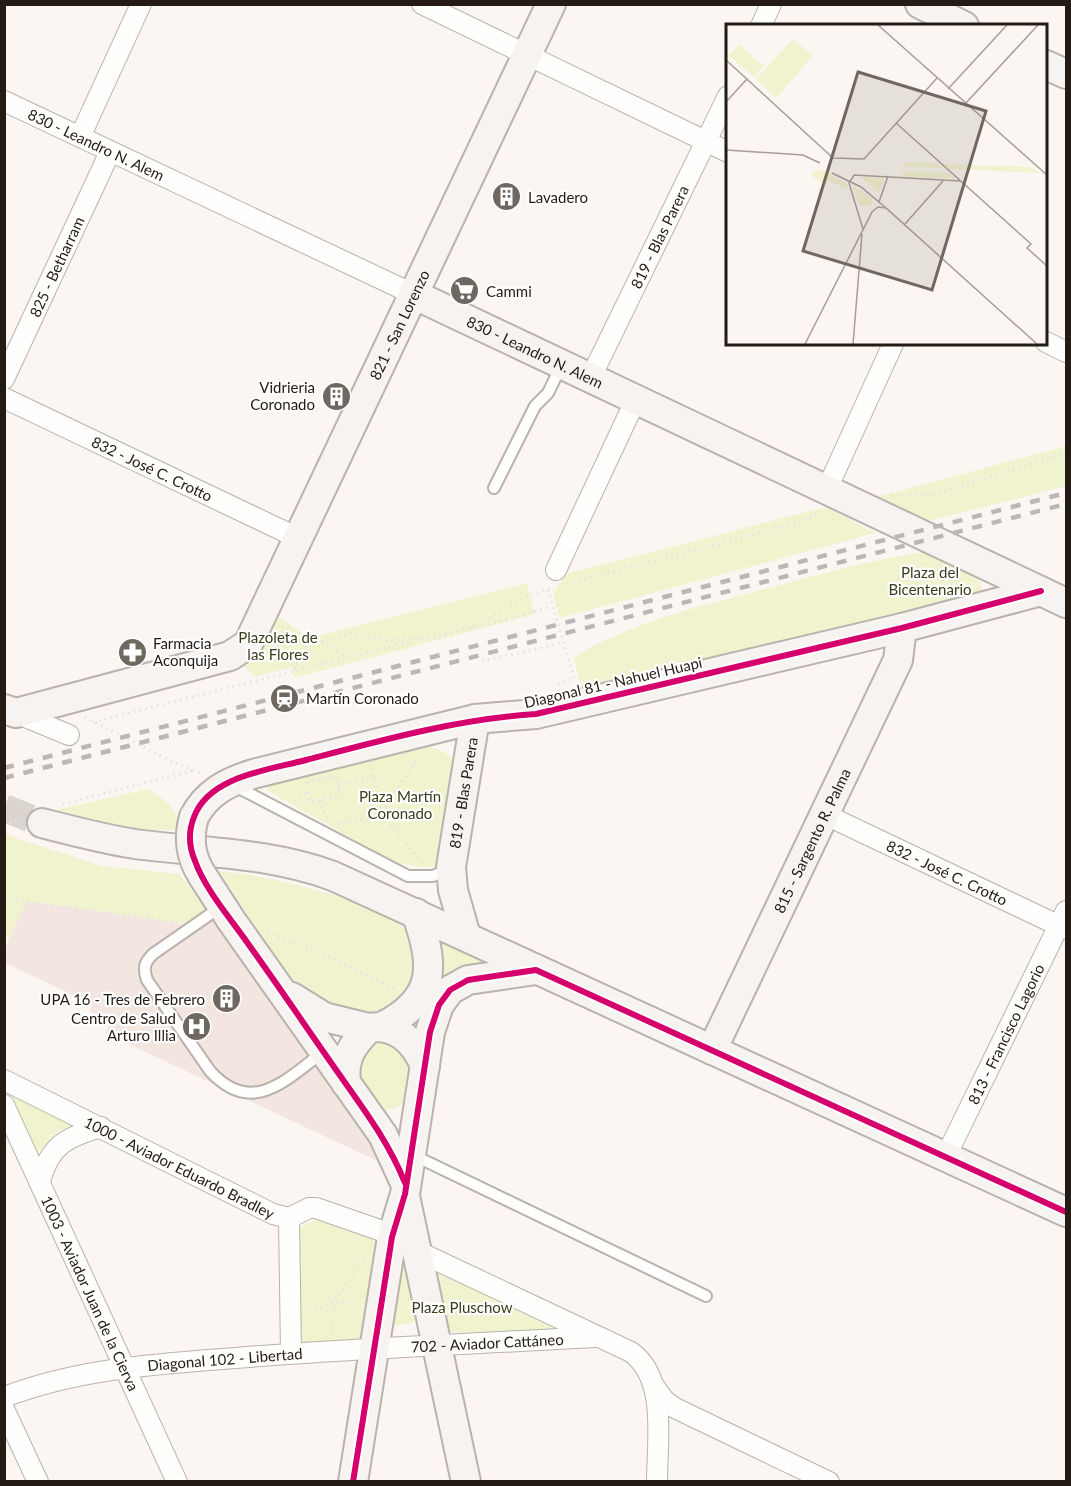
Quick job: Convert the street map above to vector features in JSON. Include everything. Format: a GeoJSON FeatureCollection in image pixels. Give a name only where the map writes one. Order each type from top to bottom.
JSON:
{"type":"FeatureCollection","features":[{"type":"Feature","properties":{"kind":"street"},"geometry":{"type":"LineString","coordinates":[[80,137],[141,4]]}},
{"type":"Feature","properties":{"kind":"street"},"geometry":{"type":"LineString","coordinates":[[422,4],[726,151]]}},
{"type":"Feature","properties":{"kind":"street","name":"821 - San Lorenzo"},"geometry":{"type":"LineString","coordinates":[[72,699],[230,656],[248,644],[551,4]]}},
{"type":"Feature","properties":{"kind":"street"},"geometry":{"type":"LineString","coordinates":[[762,24],[771,4]]}},
{"type":"Feature","properties":{"kind":"street"},"geometry":{"type":"LineString","coordinates":[[920,4],[960,24]]}},
{"type":"Feature","properties":{"kind":"street"},"geometry":{"type":"LineString","coordinates":[[1047,65],[1066,74]]}},
{"type":"Feature","properties":{"kind":"street","name":"830 - Leandro N. Alem"},"geometry":{"type":"LineString","coordinates":[[4,100],[1066,603]]}},
{"type":"Feature","properties":{"kind":"street","name":"819 - Blas Parera"},"geometry":{"type":"LineString","coordinates":[[591,377],[726,100]]}},
{"type":"Feature","properties":{"kind":"street","name":"825 - Betharram"},"geometry":{"type":"LineString","coordinates":[[4,379],[110,152]]}},
{"type":"Feature","properties":{"kind":"street"},"geometry":{"type":"LineString","coordinates":[[1047,342],[1066,352]]}},
{"type":"Feature","properties":{"kind":"street"},"geometry":{"type":"LineString","coordinates":[[831,491],[893,345]]}},
{"type":"Feature","properties":{"kind":"street","name":"832 - José C. Crotto"},"geometry":{"type":"LineString","coordinates":[[4,398],[298,538]]}},
{"type":"Feature","properties":{"kind":"street"},"geometry":{"type":"LineString","coordinates":[[556,570],[636,399]]}},
{"type":"Feature","properties":{"kind":"street","name":"Diagonal 81 - Nahuel Huapi"},"geometry":{"type":"LineString","coordinates":[[346,1083],[222,906],[194,859],[190,841],[194,816],[212,793],[228,782],[367,744],[425,734],[475,719],[536,714],[902,628],[1041,591]]}},
{"type":"Feature","properties":{"kind":"street","name":"815 - Sargento R. Palma"},"geometry":{"type":"LineString","coordinates":[[712,1050],[898,660],[902,648],[902,628]]}},
{"type":"Feature","properties":{"kind":"street"},"geometry":{"type":"LineString","coordinates":[[10,711],[72,699]]}},
{"type":"Feature","properties":{"kind":"street"},"geometry":{"type":"LineString","coordinates":[[10,711],[69,735]]}},
{"type":"Feature","properties":{"kind":"street","name":"819 - Blas Parera"},"geometry":{"type":"LineString","coordinates":[[410,910],[441,883],[475,719]]}},
{"type":"Feature","properties":{"kind":"street"},"geometry":{"type":"LineString","coordinates":[[425,734],[453,747],[467,765]]}},
{"type":"Feature","properties":{"kind":"street"},"geometry":{"type":"LineString","coordinates":[[41,815],[135,844],[245,854],[294,863],[333,876],[1066,1212]]}},
{"type":"Feature","properties":{"kind":"street","name":"832 - José C. Crotto"},"geometry":{"type":"LineString","coordinates":[[826,815],[1064,922]]}},
{"type":"Feature","properties":{"kind":"street","name":"819 - Blas Parera"},"geometry":{"type":"LineString","coordinates":[[442,872],[466,936]]}},
{"type":"Feature","properties":{"kind":"street"},"geometry":{"type":"LineString","coordinates":[[410,910],[430,956],[427,981],[419,998],[398,1018],[376,1027],[350,1051],[346,1061],[346,1083],[386,1140],[405,1189],[466,1482]]}},
{"type":"Feature","properties":{"kind":"street","name":"813 - Francisco Lagorio"},"geometry":{"type":"LineString","coordinates":[[946,1156],[1064,922]]}},
{"type":"Feature","properties":{"kind":"street"},"geometry":{"type":"LineString","coordinates":[[353,1482],[382,1305],[385,1233],[405,1189],[433,1020],[439,1005],[450,990],[468,980],[536,970]]}},
{"type":"Feature","properties":{"kind":"street","name":"Diagonal 81 - Nahuel Huapi"},"geometry":{"type":"LineString","coordinates":[[279,987],[312,1012],[345,1024],[376,1027]]}},
{"type":"Feature","properties":{"kind":"street"},"geometry":{"type":"LineString","coordinates":[[376,1027],[411,1043],[419,1052],[424,1066]]}},
{"type":"Feature","properties":{"kind":"street","name":"1000 - Aviador Eduardo Bradley"},"geometry":{"type":"LineString","coordinates":[[4,1080],[273,1214],[289,1218],[309,1208],[316,1208],[385,1233],[417,1251],[631,1352],[646,1365],[653,1385]]}},
{"type":"Feature","properties":{"kind":"street"},"geometry":{"type":"LineString","coordinates":[[366,1111],[384,1118],[397,1116],[404,1113],[420,1098]]}},
{"type":"Feature","properties":{"kind":"street","name":"1003 - Aviador Juan de la Cierva"},"geometry":{"type":"LineString","coordinates":[[4,1105],[177,1482]]}},
{"type":"Feature","properties":{"kind":"street"},"geometry":{"type":"LineString","coordinates":[[40,1181],[45,1164],[57,1147],[75,1136],[101,1127]]}},
{"type":"Feature","properties":{"kind":"street"},"geometry":{"type":"LineString","coordinates":[[289,1218],[291,1353]]}},
{"type":"Feature","properties":{"kind":"street","name":"702 - Aviador Cattáneo"},"geometry":{"type":"LineString","coordinates":[[376,1349],[596,1337]]}},
{"type":"Feature","properties":{"kind":"street","name":"Diagonal 102 - Libertad"},"geometry":{"type":"LineString","coordinates":[[4,1397],[61,1377],[124,1367],[291,1353],[376,1349]]}},
{"type":"Feature","properties":{"kind":"street"},"geometry":{"type":"LineString","coordinates":[[653,1385],[657,1414],[657,1482]]}},
{"type":"Feature","properties":{"kind":"street"},"geometry":{"type":"LineString","coordinates":[[653,1385],[664,1400],[675,1408],[829,1482]]}},
{"type":"Feature","properties":{"kind":"street"},"geometry":{"type":"LineString","coordinates":[[4,1409],[38,1482]]}},
{"type":"Feature","properties":{"kind":"lane"},"geometry":{"type":"LineString","coordinates":[[494,488],[535,406],[548,393],[562,364]]}},
{"type":"Feature","properties":{"kind":"lane"},"geometry":{"type":"LineString","coordinates":[[228,782],[408,876],[442,872]]}},
{"type":"Feature","properties":{"kind":"lane"},"geometry":{"type":"LineString","coordinates":[[222,906],[153,954],[146,962],[144,970],[147,980],[210,1071],[224,1083],[248,1094],[257,1094],[282,1083],[323,1051]]}},
{"type":"Feature","properties":{"kind":"lane"},"geometry":{"type":"LineString","coordinates":[[410,1154],[706,1296]]}},
{"type":"Feature","properties":{"kind":"path"},"geometry":{"type":"LineString","coordinates":[[889,495],[932,495],[1066,453]]}},
{"type":"Feature","properties":{"kind":"path"},"geometry":{"type":"LineString","coordinates":[[452,634],[548,590],[805,521],[816,516],[831,491]]}},
{"type":"Feature","properties":{"kind":"path"},"geometry":{"type":"LineString","coordinates":[[556,570],[548,590],[581,703]]}},
{"type":"Feature","properties":{"kind":"path"},"geometry":{"type":"LineString","coordinates":[[93,722],[345,656],[413,640],[452,634],[552,607]]}},
{"type":"Feature","properties":{"kind":"path"},"geometry":{"type":"LineString","coordinates":[[264,612],[307,645]]}},
{"type":"Feature","properties":{"kind":"path"},"geometry":{"type":"LineString","coordinates":[[294,669],[307,645],[353,633],[384,640],[413,640]]}},
{"type":"Feature","properties":{"kind":"path"},"geometry":{"type":"LineString","coordinates":[[322,641],[345,656]]}},
{"type":"Feature","properties":{"kind":"path"},"geometry":{"type":"LineString","coordinates":[[482,661],[563,642]]}},
{"type":"Feature","properties":{"kind":"path"},"geometry":{"type":"LineString","coordinates":[[72,699],[87,719],[194,770],[228,782]]}},
{"type":"Feature","properties":{"kind":"path"},"geometry":{"type":"LineString","coordinates":[[376,817],[376,811],[383,807],[425,734]]}},
{"type":"Feature","properties":{"kind":"path"},"geometry":{"type":"LineString","coordinates":[[367,744],[383,807],[391,814],[387,820]]}},
{"type":"Feature","properties":{"kind":"path"},"geometry":{"type":"LineString","coordinates":[[4,825],[194,770]]}},
{"type":"Feature","properties":{"kind":"path"},"geometry":{"type":"LineString","coordinates":[[336,776],[338,786],[341,795],[310,802],[306,783],[336,776]]}},
{"type":"Feature","properties":{"kind":"path"},"geometry":{"type":"LineString","coordinates":[[338,786],[375,777]]}},
{"type":"Feature","properties":{"kind":"path"},"geometry":{"type":"LineString","coordinates":[[320,800],[322,810],[336,824]]}},
{"type":"Feature","properties":{"kind":"path"},"geometry":{"type":"LineString","coordinates":[[316,828],[376,817],[382,821],[387,820],[442,872]]}},
{"type":"Feature","properties":{"kind":"path"},"geometry":{"type":"LineString","coordinates":[[4,898],[184,924]]}},
{"type":"Feature","properties":{"kind":"path"},"geometry":{"type":"LineString","coordinates":[[263,931],[338,961],[419,998]]}},
{"type":"Feature","properties":{"kind":"path"},"geometry":{"type":"LineString","coordinates":[[331,1352],[334,1302],[378,1238],[385,1233]]}},
{"type":"Feature","properties":{"kind":"path"},"geometry":{"type":"LineString","coordinates":[[291,1321],[334,1302],[382,1305]]}},
{"type":"Feature","properties":{"kind":"shaded area","name":"Centro de Salud Arturo Illia"},"geometry":{"type":"Polygon","coordinates":[[[25,901],[184,924],[207,910],[384,1164],[105,1033],[110,1022],[89,1011],[92,1004],[5,963],[5,950],[25,901]]]}},
{"type":"Feature","properties":{"kind":"green space"},"geometry":{"type":"Polygon","coordinates":[[[1066,446],[1066,486],[928,521],[873,498],[1066,446]]]}},
{"type":"Feature","properties":{"kind":"green space"},"geometry":{"type":"Polygon","coordinates":[[[826,507],[875,533],[560,618],[553,595],[565,574],[826,507]]]}},
{"type":"Feature","properties":{"kind":"green space","name":"Plaza del Bicentenario"},"geometry":{"type":"Polygon","coordinates":[[[939,550],[976,574],[983,590],[980,596],[583,698],[574,657],[597,644],[644,624],[694,608],[874,561],[939,550]]]}},
{"type":"Feature","properties":{"kind":"green space","name":"Plazoleta de las Flores"},"geometry":{"type":"Polygon","coordinates":[[[527,583],[535,614],[295,678],[292,667],[255,677],[235,657],[270,610],[308,638],[527,583]]]}},
{"type":"Feature","properties":{"kind":"green space","name":"Plaza Martín Coronado"},"geometry":{"type":"Polygon","coordinates":[[[423,746],[446,753],[456,767],[457,779],[455,807],[444,858],[431,868],[395,863],[268,791],[269,786],[284,777],[423,746]]]}},
{"type":"Feature","properties":{"kind":"green space"},"geometry":{"type":"Polygon","coordinates":[[[149,789],[168,803],[180,819],[175,830],[142,831],[55,810],[149,789]]]}},
{"type":"Feature","properties":{"kind":"green space"},"geometry":{"type":"Polygon","coordinates":[[[4,834],[102,866],[179,874],[207,910],[184,924],[26,901],[10,938],[5,936],[4,834]]]}},
{"type":"Feature","properties":{"kind":"green space"},"geometry":{"type":"Polygon","coordinates":[[[219,871],[266,878],[328,893],[385,916],[406,930],[418,945],[420,959],[406,1003],[367,1021],[302,998],[219,871]]]}},
{"type":"Feature","properties":{"kind":"green space"},"geometry":{"type":"Polygon","coordinates":[[[438,941],[501,968],[437,990],[438,941]]]}},
{"type":"Feature","properties":{"kind":"green space"},"geometry":{"type":"Polygon","coordinates":[[[380,1039],[405,1056],[410,1068],[410,1076],[408,1098],[396,1108],[380,1111],[360,1091],[359,1058],[368,1042],[380,1039]]]}},
{"type":"Feature","properties":{"kind":"green space"},"geometry":{"type":"Polygon","coordinates":[[[5,1090],[75,1125],[58,1131],[36,1154],[5,1090]]]}},
{"type":"Feature","properties":{"kind":"green space"},"geometry":{"type":"Polygon","coordinates":[[[314,1220],[378,1238],[382,1246],[359,1341],[301,1348],[296,1230],[314,1220]]]}},
{"type":"Feature","properties":{"kind":"green space"},"geometry":{"type":"Polygon","coordinates":[[[401,1255],[407,1257],[419,1318],[412,1323],[392,1326],[401,1255]]]}},
{"type":"Feature","properties":{"kind":"green space","name":"Plaza Pluschow"},"geometry":{"type":"Polygon","coordinates":[[[437,1270],[552,1323],[553,1329],[550,1334],[441,1332],[433,1275],[437,1270]]]}},
{"type":"Feature","properties":{"kind":"tunnel"},"geometry":{"type":"LineString","coordinates":[[4,808],[42,823]]}},
{"type":"Feature","properties":{"kind":"railway"},"geometry":{"type":"LineString","coordinates":[[4,768],[1066,493]]}},
{"type":"Feature","properties":{"kind":"railway"},"geometry":{"type":"LineString","coordinates":[[4,778],[1066,504]]}},
{"type":"Feature","properties":{"kind":"cycle path"},"geometry":{"type":"LineString","coordinates":[[405,1183],[372,1121],[219,904],[200,872],[191,850],[191,828],[202,803],[213,792],[226,784],[258,772],[392,738],[478,720],[536,714],[902,628],[1041,591]]}},
{"type":"Feature","properties":{"kind":"cycle path"},"geometry":{"type":"LineString","coordinates":[[353,1482],[392,1237],[405,1194],[430,1032],[439,1005],[450,990],[468,980],[536,970],[1066,1212]]}},
{"type":"Feature","properties":{"kind":"place","name":"Lavadero"},"geometry":{"type":"Point","coordinates":[507,197]}},
{"type":"Feature","properties":{"kind":"place","name":"Cammi"},"geometry":{"type":"Point","coordinates":[465,291]}},
{"type":"Feature","properties":{"kind":"place","name":"Vidrieria Coronado"},"geometry":{"type":"Point","coordinates":[336,396]}},
{"type":"Feature","properties":{"kind":"place","name":"Farmacia Aconquija"},"geometry":{"type":"Point","coordinates":[132,652]}},
{"type":"Feature","properties":{"kind":"place","name":"Martín Coronado"},"geometry":{"type":"Point","coordinates":[285,698]}},
{"type":"Feature","properties":{"kind":"place","name":"UPA 16 - Tres de Febrero"},"geometry":{"type":"Point","coordinates":[226,999]}},
{"type":"Feature","properties":{"kind":"place","name":"Centro de Salud Arturo Illia"},"geometry":{"type":"Point","coordinates":[197,1027]}}]}
